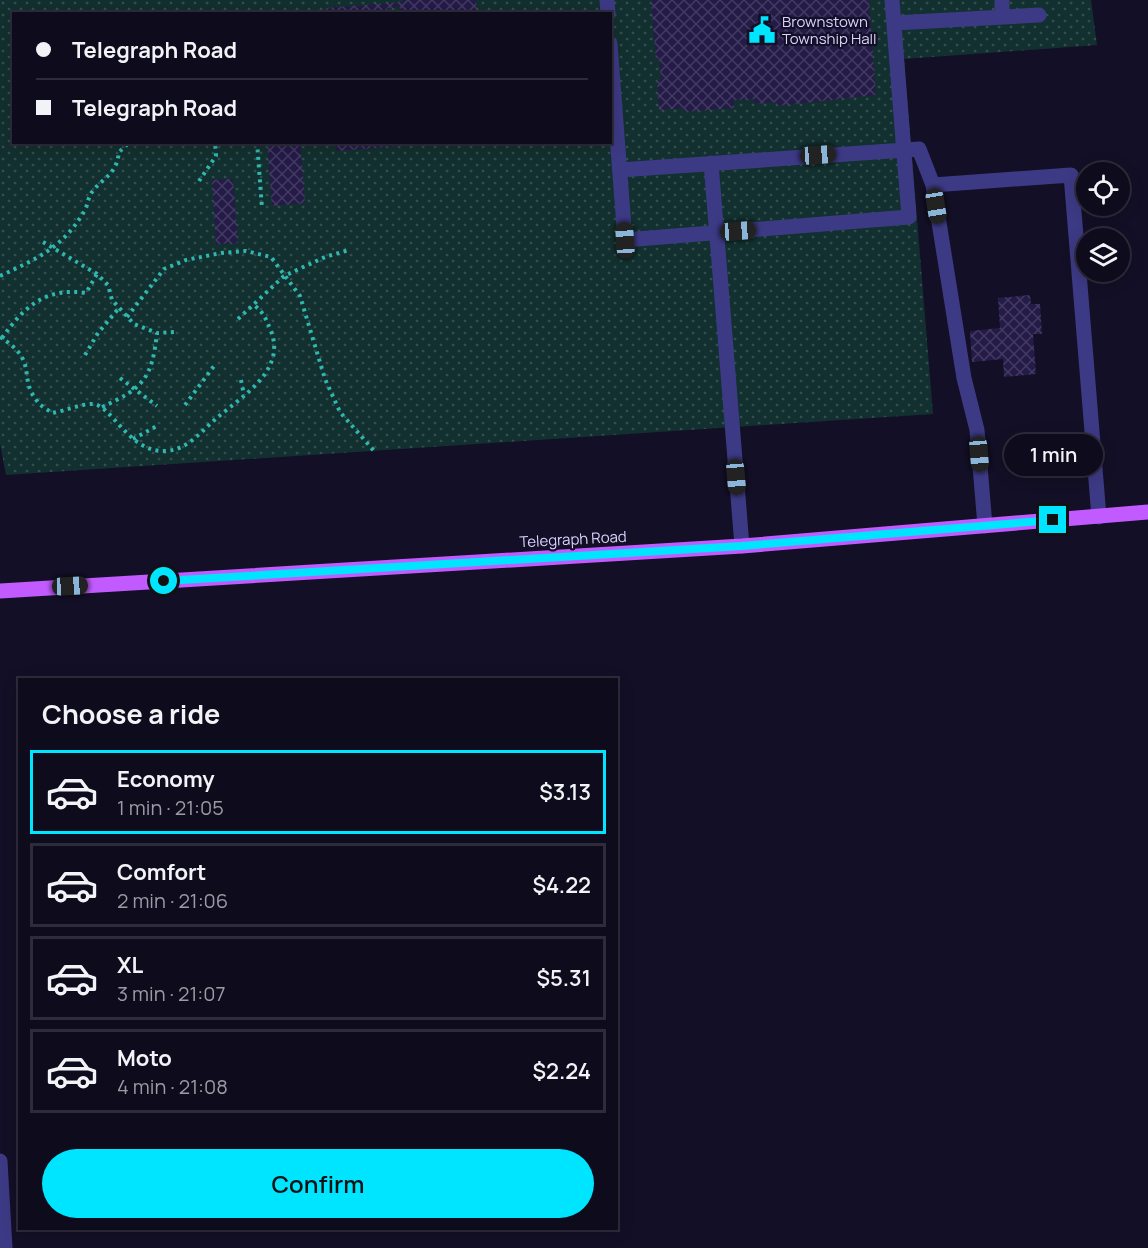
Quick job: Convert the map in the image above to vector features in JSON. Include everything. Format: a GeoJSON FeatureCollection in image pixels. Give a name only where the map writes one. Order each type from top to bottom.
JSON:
{"type":"FeatureCollection","features":[{"type":"Feature","properties":{"kind":"main road","name":"Telegraph Road"},"geometry":{"type":"LineString","coordinates":[[0,591],[742,546],[1148,512]]}},
{"type":"Feature","properties":{"kind":"street"},"geometry":{"type":"LineString","coordinates":[[612,69],[625,240],[909,218],[892,0]]}},
{"type":"Feature","properties":{"kind":"street"},"geometry":{"type":"LineString","coordinates":[[1002,0],[1002,17]]}},
{"type":"Feature","properties":{"kind":"street"},"geometry":{"type":"LineString","coordinates":[[894,23],[1039,15]]}},
{"type":"Feature","properties":{"kind":"street"},"geometry":{"type":"LineString","coordinates":[[620,170],[919,149],[933,185],[964,378],[977,430],[985,526]]}},
{"type":"Feature","properties":{"kind":"street"},"geometry":{"type":"LineString","coordinates":[[711,163],[742,546]]}},
{"type":"Feature","properties":{"kind":"street"},"geometry":{"type":"LineString","coordinates":[[933,185],[1071,175],[1099,517]]}},
{"type":"Feature","properties":{"kind":"street"},"geometry":{"type":"LineString","coordinates":[[0,1161],[5,1248]]}},
{"type":"Feature","properties":{"kind":"path"},"geometry":{"type":"LineString","coordinates":[[0,276],[47,254],[65,239],[86,209],[91,193],[108,179],[118,164],[119,152],[128,144]]}},
{"type":"Feature","properties":{"kind":"path"},"geometry":{"type":"LineString","coordinates":[[199,182],[216,156],[215,144]]}},
{"type":"Feature","properties":{"kind":"path"},"geometry":{"type":"LineString","coordinates":[[257,144],[262,208]]}},
{"type":"Feature","properties":{"kind":"path"},"geometry":{"type":"LineString","coordinates":[[43,242],[97,274],[108,285],[112,300],[134,324],[157,333],[174,332]]}},
{"type":"Feature","properties":{"kind":"path"},"geometry":{"type":"LineString","coordinates":[[238,319],[265,291],[284,276],[325,257],[348,250]]}},
{"type":"Feature","properties":{"kind":"path"},"geometry":{"type":"LineString","coordinates":[[127,317],[164,269],[186,260],[246,251],[271,256],[300,296],[325,379],[340,412],[375,452]]}},
{"type":"Feature","properties":{"kind":"path"},"geometry":{"type":"LineString","coordinates":[[97,274],[86,292],[65,290],[44,297],[17,316],[1,337],[16,348],[26,362],[31,390],[37,402],[52,413],[93,404],[102,407],[133,439],[147,449],[167,451],[189,444],[245,396],[265,375],[274,357],[270,328],[264,313],[254,305]]}},
{"type":"Feature","properties":{"kind":"path"},"geometry":{"type":"LineString","coordinates":[[85,355],[98,333],[119,308]]}},
{"type":"Feature","properties":{"kind":"path"},"geometry":{"type":"LineString","coordinates":[[102,407],[147,378],[157,333]]}},
{"type":"Feature","properties":{"kind":"path"},"geometry":{"type":"LineString","coordinates":[[185,405],[214,366]]}},
{"type":"Feature","properties":{"kind":"path"},"geometry":{"type":"LineString","coordinates":[[120,378],[158,406]]}},
{"type":"Feature","properties":{"kind":"path"},"geometry":{"type":"LineString","coordinates":[[242,380],[245,396]]}},
{"type":"Feature","properties":{"kind":"path"},"geometry":{"type":"LineString","coordinates":[[133,439],[157,426]]}},
{"type":"Feature","properties":{"kind":"green space"},"geometry":{"type":"Polygon","coordinates":[[[0,0],[1091,0],[1097,45],[904,59],[933,414],[6,475],[0,444],[0,0]]]}},
{"type":"Feature","properties":{"kind":"building"},"geometry":{"type":"Polygon","coordinates":[[[402,0],[476,0],[477,12],[400,12],[400,7],[387,8],[388,12],[327,12],[326,8],[403,2],[402,0]]]}},
{"type":"Feature","properties":{"kind":"building","name":"Brownstown Township Hall"},"geometry":{"type":"Polygon","coordinates":[[[869,0],[876,95],[777,106],[777,102],[754,104],[754,99],[734,100],[734,108],[684,112],[684,108],[659,110],[657,80],[661,80],[659,58],[656,59],[651,1],[869,0]]]}},
{"type":"Feature","properties":{"kind":"building"},"geometry":{"type":"Polygon","coordinates":[[[267,144],[300,144],[305,203],[272,206],[267,144]]]}},
{"type":"Feature","properties":{"kind":"building"},"geometry":{"type":"Polygon","coordinates":[[[335,144],[423,144],[336,151],[335,144]]]}},
{"type":"Feature","properties":{"kind":"building"},"geometry":{"type":"Polygon","coordinates":[[[233,179],[238,243],[216,244],[212,180],[233,179]]]}},
{"type":"Feature","properties":{"kind":"building"},"geometry":{"type":"Polygon","coordinates":[[[1030,295],[1031,304],[1040,304],[1042,334],[1033,334],[1036,374],[1004,377],[1003,359],[972,362],[970,331],[1000,328],[998,298],[1030,295]]]}},
{"type":"Feature","properties":{"kind":"place","name":"Brownstown Township Hall"},"geometry":{"type":"Point","coordinates":[762,30]}},
{"type":"Feature","properties":{"kind":"route"},"geometry":{"type":"LineString","coordinates":[[164,581],[742,546],[1053,520]]}}]}
